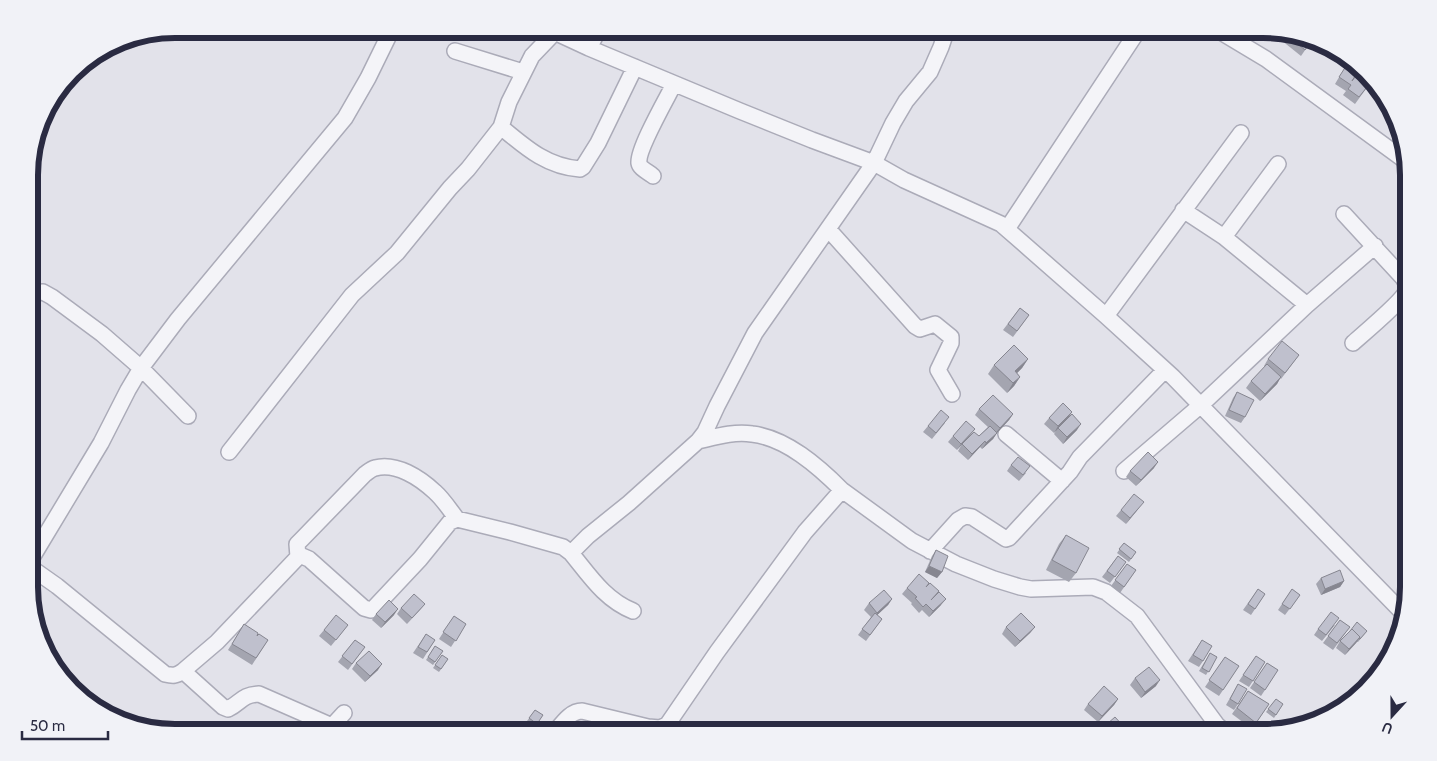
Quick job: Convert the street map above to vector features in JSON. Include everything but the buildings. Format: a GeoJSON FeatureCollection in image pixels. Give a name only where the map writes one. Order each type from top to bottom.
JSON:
{"type":"FeatureCollection","features":[{"type":"Feature","properties":{"kind":"street"},"geometry":{"type":"LineString","coordinates":[[38,548],[101,443],[141,368],[178,319],[345,118],[368,78],[388,38]]}},
{"type":"Feature","properties":{"kind":"street"},"geometry":{"type":"LineString","coordinates":[[229,452],[352,295],[397,253],[468,169],[501,126],[509,102],[532,56],[546,38]]}},
{"type":"Feature","properties":{"kind":"street"},"geometry":{"type":"LineString","coordinates":[[568,38],[674,84],[874,163],[904,180],[994,221],[1007,229],[1165,370],[1398,608]]}},
{"type":"Feature","properties":{"kind":"street"},"geometry":{"type":"LineString","coordinates":[[589,48],[594,38]]}},
{"type":"Feature","properties":{"kind":"street"},"geometry":{"type":"LineString","coordinates":[[571,552],[629,503],[698,441],[705,432],[755,333],[874,163],[906,101],[930,72],[944,38]]}},
{"type":"Feature","properties":{"kind":"street"},"geometry":{"type":"LineString","coordinates":[[1007,229],[1133,38]]}},
{"type":"Feature","properties":{"kind":"street"},"geometry":{"type":"LineString","coordinates":[[1231,38],[1266,60],[1398,155]]}},
{"type":"Feature","properties":{"kind":"street"},"geometry":{"type":"LineString","coordinates":[[455,51],[524,72]]}},
{"type":"Feature","properties":{"kind":"street"},"geometry":{"type":"LineString","coordinates":[[501,126],[519,142],[549,162],[580,169],[598,143],[635,67]]}},
{"type":"Feature","properties":{"kind":"street"},"geometry":{"type":"LineString","coordinates":[[653,176],[640,166],[638,161],[647,137],[674,84]]}},
{"type":"Feature","properties":{"kind":"street"},"geometry":{"type":"LineString","coordinates":[[1106,316],[1241,133]]}},
{"type":"Feature","properties":{"kind":"street"},"geometry":{"type":"LineString","coordinates":[[1224,237],[1278,164]]}},
{"type":"Feature","properties":{"kind":"street"},"geometry":{"type":"LineString","coordinates":[[1183,210],[1224,237],[1307,305]]}},
{"type":"Feature","properties":{"kind":"street"},"geometry":{"type":"LineString","coordinates":[[1344,214],[1400,275]]}},
{"type":"Feature","properties":{"kind":"street"},"geometry":{"type":"LineString","coordinates":[[828,230],[916,326],[920,329],[934,324],[951,337],[951,343],[938,370],[952,394]]}},
{"type":"Feature","properties":{"kind":"street"},"geometry":{"type":"LineString","coordinates":[[1124,471],[1200,405],[1307,305],[1375,246]]}},
{"type":"Feature","properties":{"kind":"street"},"geometry":{"type":"LineString","coordinates":[[38,292],[43,292],[52,297],[102,334],[141,368],[188,416]]}},
{"type":"Feature","properties":{"kind":"street"},"geometry":{"type":"LineString","coordinates":[[1353,343],[1400,299]]}},
{"type":"Feature","properties":{"kind":"street"},"geometry":{"type":"LineString","coordinates":[[930,551],[958,520],[965,516],[972,517],[1006,539],[1009,538],[1070,472],[1080,457],[1165,370]]}},
{"type":"Feature","properties":{"kind":"street"},"geometry":{"type":"LineString","coordinates":[[698,441],[726,435],[750,433],[777,442],[795,451],[828,476],[842,490],[897,530],[930,551],[972,571],[1020,587],[1040,589],[1099,588],[1137,616],[1215,723]]}},
{"type":"Feature","properties":{"kind":"street"},"geometry":{"type":"LineString","coordinates":[[1006,434],[1062,481]]}},
{"type":"Feature","properties":{"kind":"street"},"geometry":{"type":"LineString","coordinates":[[298,557],[297,544],[302,538],[365,474],[374,468],[386,467],[401,470],[421,480],[436,492],[457,519]]}},
{"type":"Feature","properties":{"kind":"street"},"geometry":{"type":"LineString","coordinates":[[668,724],[799,539],[842,490]]}},
{"type":"Feature","properties":{"kind":"street"},"geometry":{"type":"LineString","coordinates":[[38,572],[58,586],[165,674],[172,676],[177,676],[217,642],[298,557],[302,556],[308,559],[364,608],[371,610],[420,559],[450,522],[457,519],[563,547],[571,552],[592,580],[606,594],[633,611]]}},
{"type":"Feature","properties":{"kind":"street"},"geometry":{"type":"LineString","coordinates":[[183,671],[223,707],[228,709],[250,694],[259,694],[320,724]]}},
{"type":"Feature","properties":{"kind":"street"},"geometry":{"type":"LineString","coordinates":[[563,724],[576,711],[634,724]]}},
{"type":"Feature","properties":{"kind":"street"},"geometry":{"type":"LineString","coordinates":[[336,724],[344,713]]}}]}
